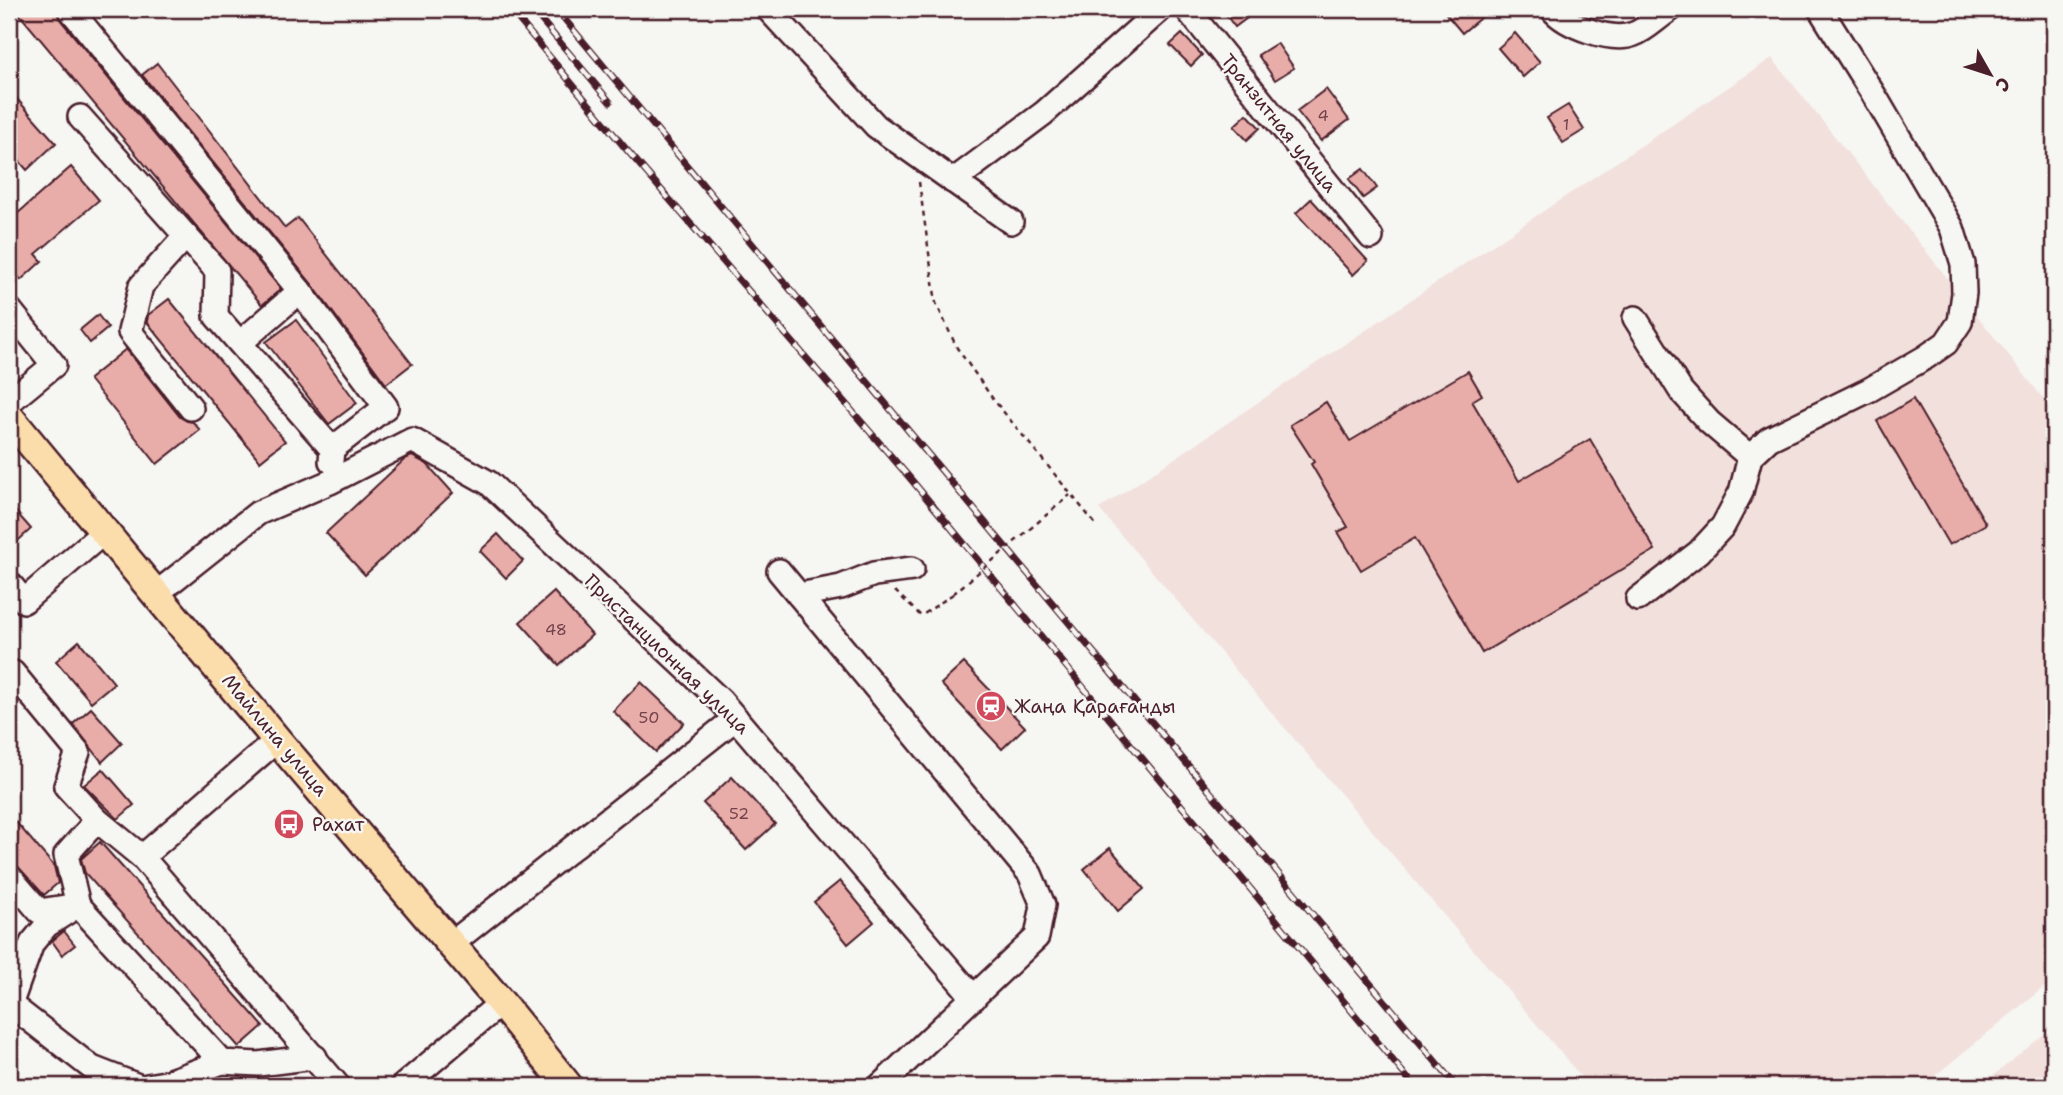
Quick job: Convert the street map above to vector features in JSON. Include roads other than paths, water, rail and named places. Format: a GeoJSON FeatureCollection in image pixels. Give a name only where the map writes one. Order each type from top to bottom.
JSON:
{"type":"FeatureCollection","features":[{"type":"Feature","properties":{"kind":"main road","name":"Майлина улица"},"geometry":{"type":"LineString","coordinates":[[9,417],[568,1086]]}},
{"type":"Feature","properties":{"kind":"street"},"geometry":{"type":"LineString","coordinates":[[70,9],[300,291],[386,407],[332,449]]}},
{"type":"Feature","properties":{"kind":"street"},"geometry":{"type":"LineString","coordinates":[[768,9],[876,126],[1011,222]]}},
{"type":"Feature","properties":{"kind":"street"},"geometry":{"type":"LineString","coordinates":[[953,181],[1044,113],[1161,9]]}},
{"type":"Feature","properties":{"kind":"street","name":"Транзитная улица"},"geometry":{"type":"LineString","coordinates":[[1188,9],[1371,237]]}},
{"type":"Feature","properties":{"kind":"street"},"geometry":{"type":"LineString","coordinates":[[1552,9],[1558,16],[1595,35],[1633,35],[1671,9]]}},
{"type":"Feature","properties":{"kind":"street"},"geometry":{"type":"LineString","coordinates":[[1638,599],[1699,552],[1723,526],[1741,492],[1750,457],[1769,439],[1869,390],[1926,357],[1946,343],[1960,322],[1965,293],[1964,264],[1952,228],[1820,9]]}},
{"type":"Feature","properties":{"kind":"street"},"geometry":{"type":"LineString","coordinates":[[80,117],[217,271],[216,316],[332,449],[330,482],[258,513],[157,593]]}},
{"type":"Feature","properties":{"kind":"street"},"geometry":{"type":"LineString","coordinates":[[186,236],[141,286],[130,332],[191,408]]}},
{"type":"Feature","properties":{"kind":"street"},"geometry":{"type":"LineString","coordinates":[[240,343],[300,291]]}},
{"type":"Feature","properties":{"kind":"street"},"geometry":{"type":"LineString","coordinates":[[9,309],[54,365],[9,402]]}},
{"type":"Feature","properties":{"kind":"street"},"geometry":{"type":"LineString","coordinates":[[1636,317],[1681,391],[1709,422],[1750,457]]}},
{"type":"Feature","properties":{"kind":"street","name":"Пристанционная улица"},"geometry":{"type":"LineString","coordinates":[[330,482],[412,440],[489,483],[721,701],[974,998]]}},
{"type":"Feature","properties":{"kind":"street"},"geometry":{"type":"LineString","coordinates":[[9,583],[16,607],[105,531]]}},
{"type":"Feature","properties":{"kind":"street"},"geometry":{"type":"LineString","coordinates":[[799,595],[841,587],[874,574],[912,569]]}},
{"type":"Feature","properties":{"kind":"street"},"geometry":{"type":"LineString","coordinates":[[779,571],[1030,874],[1044,905],[1037,937],[880,1086]]}},
{"type":"Feature","properties":{"kind":"street"},"geometry":{"type":"LineString","coordinates":[[13,673],[78,752],[66,786],[97,820],[142,857],[316,1057],[338,1086]]}},
{"type":"Feature","properties":{"kind":"street"},"geometry":{"type":"LineString","coordinates":[[451,944],[736,718]]}},
{"type":"Feature","properties":{"kind":"street"},"geometry":{"type":"LineString","coordinates":[[142,857],[277,740]]}},
{"type":"Feature","properties":{"kind":"street"},"geometry":{"type":"LineString","coordinates":[[97,820],[66,855],[78,905],[222,1062]]}},
{"type":"Feature","properties":{"kind":"street"},"geometry":{"type":"LineString","coordinates":[[9,876],[39,911],[78,905]]}},
{"type":"Feature","properties":{"kind":"street"},"geometry":{"type":"LineString","coordinates":[[78,905],[47,925],[32,943],[10,1006],[92,1068],[138,1086]]}},
{"type":"Feature","properties":{"kind":"street"},"geometry":{"type":"LineString","coordinates":[[403,1086],[501,1003]]}},
{"type":"Feature","properties":{"kind":"street"},"geometry":{"type":"LineString","coordinates":[[147,1086],[165,1083],[222,1062],[258,1064],[316,1057]]}},
{"type":"Feature","properties":{"kind":"street"},"geometry":{"type":"LineString","coordinates":[[198,1086],[222,1062]]}},
{"type":"Feature","properties":{"kind":"railway"},"geometry":{"type":"LineString","coordinates":[[510,9],[626,149],[909,477],[1414,1086]]}},
{"type":"Feature","properties":{"kind":"railway"},"geometry":{"type":"LineString","coordinates":[[532,9],[610,102]]}},
{"type":"Feature","properties":{"kind":"railway"},"geometry":{"type":"LineString","coordinates":[[556,9],[1456,1086]]}},
{"type":"Feature","properties":{"kind":"place","name":"Жаңа Қарағанды"},"geometry":{"type":"Point","coordinates":[991,706]}},
{"type":"Feature","properties":{"kind":"place","name":"Рахат"},"geometry":{"type":"Point","coordinates":[289,824]}}]}
